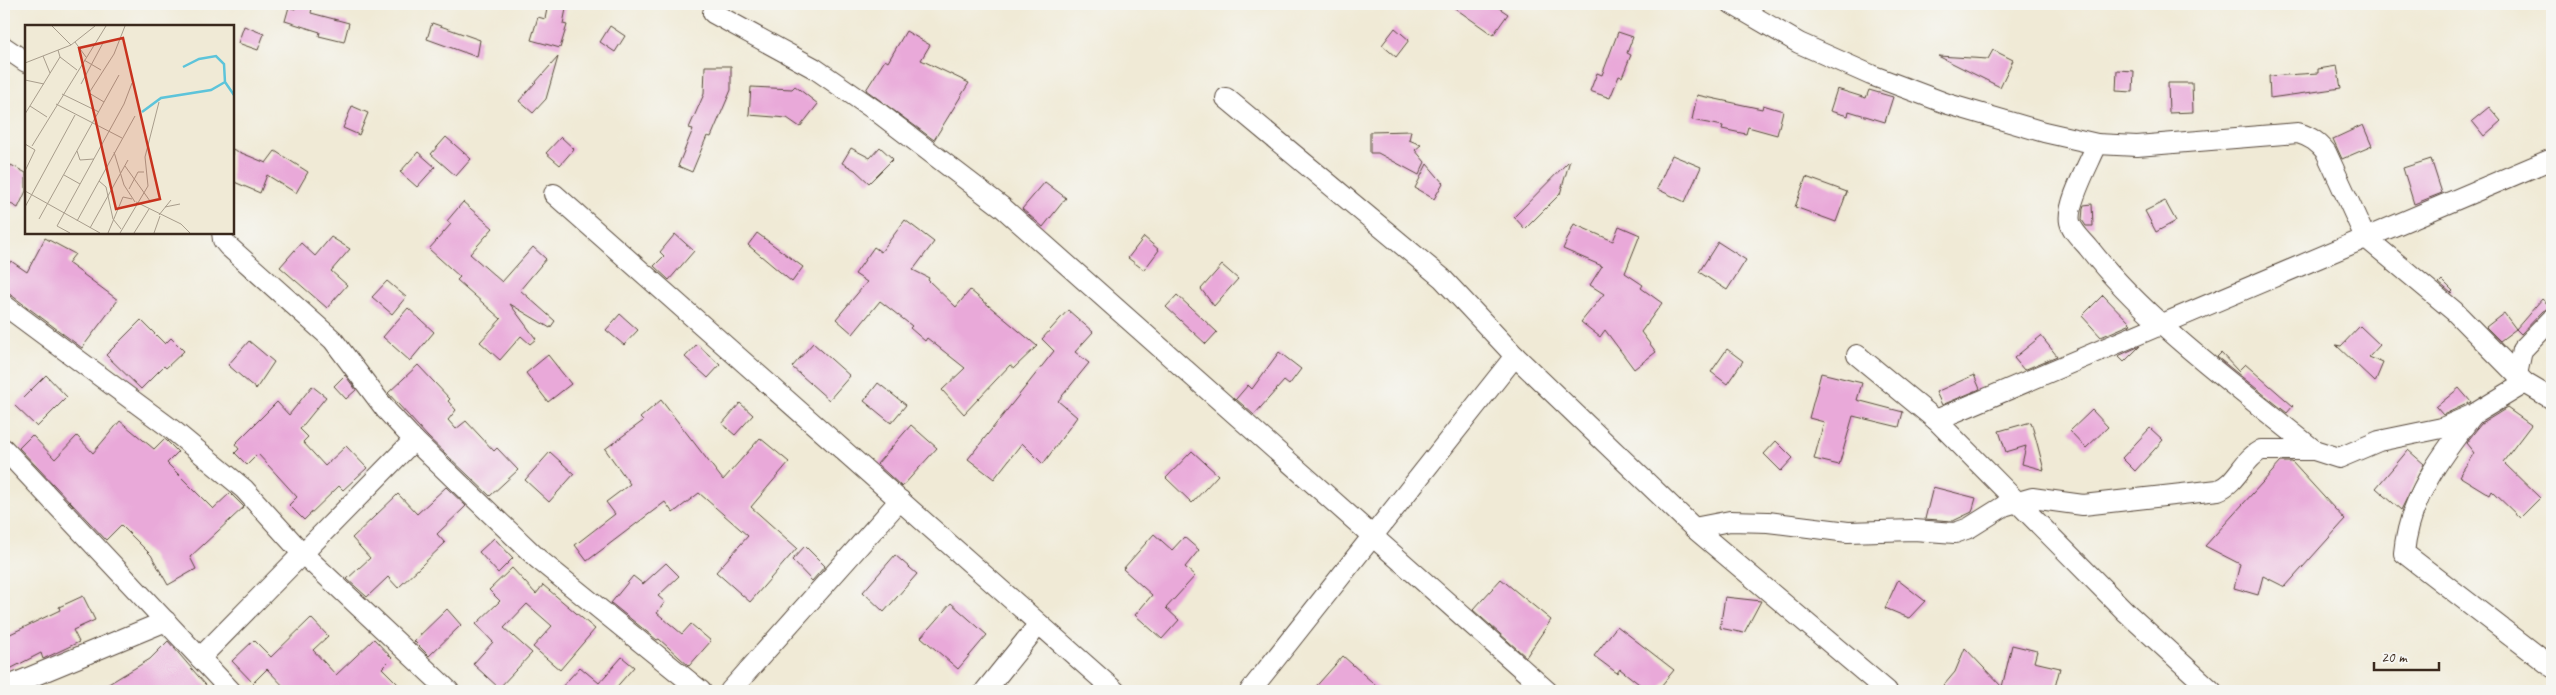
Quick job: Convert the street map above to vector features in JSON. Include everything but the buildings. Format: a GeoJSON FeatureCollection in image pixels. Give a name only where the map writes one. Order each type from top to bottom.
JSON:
{"type":"FeatureCollection","features":[{"type":"Feature","properties":{"kind":"street"},"geometry":{"type":"LineString","coordinates":[[1732,4],[1799,43],[1871,75],[1956,107],[2044,132],[2097,144],[2137,146],[2298,133],[2308,136],[2326,152],[2366,237],[2454,311],[2521,379],[2552,399]]}},
{"type":"Feature","properties":{"kind":"street"},"geometry":{"type":"LineString","coordinates":[[713,13],[814,68],[879,113],[1002,206],[1546,691]]}},
{"type":"Feature","properties":{"kind":"street"},"geometry":{"type":"LineString","coordinates":[[4,47],[25,61]]}},
{"type":"Feature","properties":{"kind":"street"},"geometry":{"type":"LineString","coordinates":[[1226,98],[1442,278],[1515,356],[1694,528],[1887,691]]}},
{"type":"Feature","properties":{"kind":"street"},"geometry":{"type":"LineString","coordinates":[[2097,144],[2069,211],[2070,224],[2097,259],[2163,325],[2314,450]]}},
{"type":"Feature","properties":{"kind":"street"},"geometry":{"type":"LineString","coordinates":[[1936,420],[2552,159]]}},
{"type":"Feature","properties":{"kind":"street"},"geometry":{"type":"LineString","coordinates":[[554,194],[1115,691]]}},
{"type":"Feature","properties":{"kind":"street"},"geometry":{"type":"LineString","coordinates":[[222,234],[223,240],[228,246],[333,340],[386,410],[414,440],[538,559],[701,691]]}},
{"type":"Feature","properties":{"kind":"street"},"geometry":{"type":"LineString","coordinates":[[4,305],[202,454],[244,489],[302,553],[449,691]]}},
{"type":"Feature","properties":{"kind":"street"},"geometry":{"type":"LineString","coordinates":[[2521,379],[2522,350],[2552,319]]}},
{"type":"Feature","properties":{"kind":"street"},"geometry":{"type":"LineString","coordinates":[[1857,355],[1936,420],[2127,613],[2212,691]]}},
{"type":"Feature","properties":{"kind":"street"},"geometry":{"type":"LineString","coordinates":[[1250,691],[1373,538],[1515,356]]}},
{"type":"Feature","properties":{"kind":"street"},"geometry":{"type":"LineString","coordinates":[[1694,528],[1730,521],[1768,522],[1848,532],[1914,530],[1956,533],[1969,528],[2004,506],[2032,498],[2083,505],[2218,490],[2231,482],[2255,453],[2261,450],[2314,450],[2339,458],[2379,441],[2442,428],[2474,414],[2521,379]]}},
{"type":"Feature","properties":{"kind":"street"},"geometry":{"type":"LineString","coordinates":[[2474,414],[2427,478],[2406,531],[2404,553],[2552,667]]}},
{"type":"Feature","properties":{"kind":"street"},"geometry":{"type":"LineString","coordinates":[[200,658],[414,440]]}},
{"type":"Feature","properties":{"kind":"street"},"geometry":{"type":"LineString","coordinates":[[4,448],[231,691]]}},
{"type":"Feature","properties":{"kind":"street"},"geometry":{"type":"LineString","coordinates":[[730,691],[900,500]]}},
{"type":"Feature","properties":{"kind":"street"},"geometry":{"type":"LineString","coordinates":[[4,688],[166,621]]}},
{"type":"Feature","properties":{"kind":"street"},"geometry":{"type":"LineString","coordinates":[[985,691],[1039,624]]}}]}
